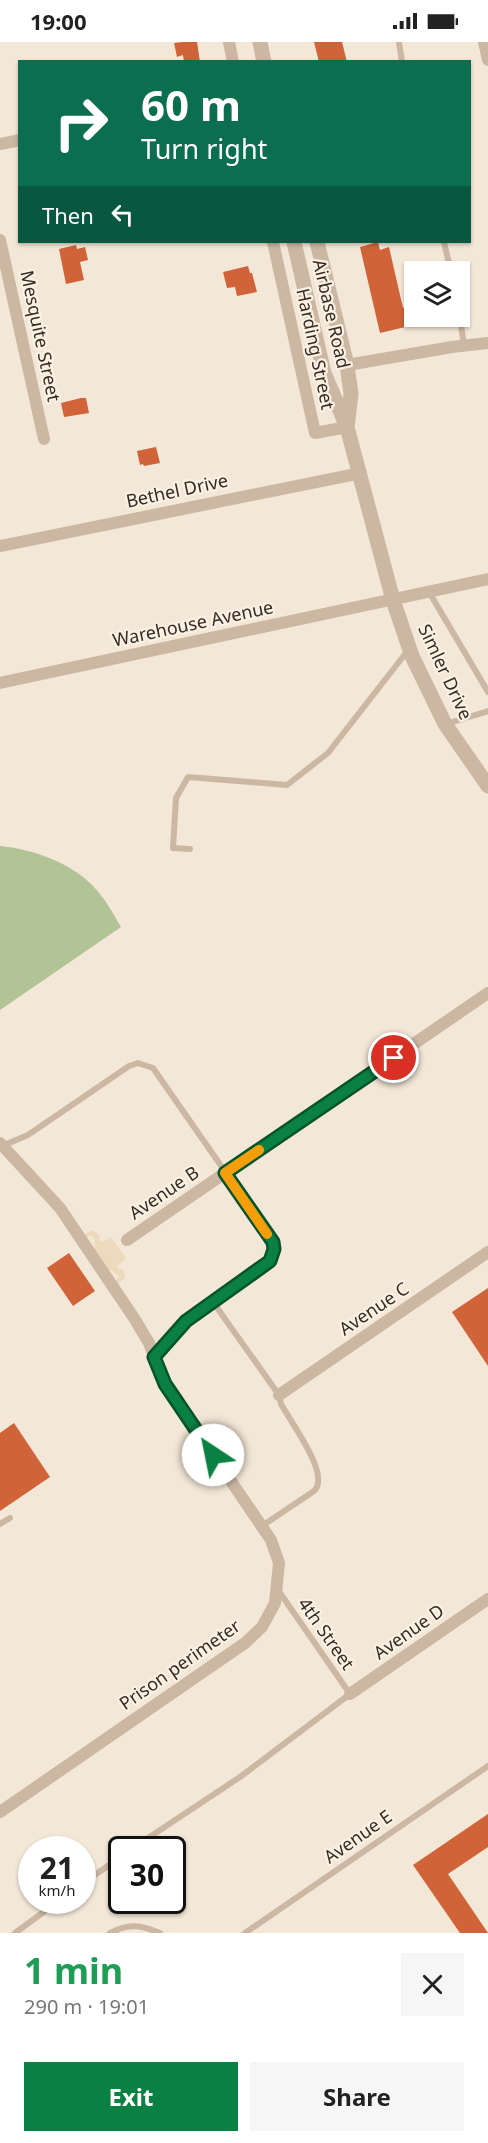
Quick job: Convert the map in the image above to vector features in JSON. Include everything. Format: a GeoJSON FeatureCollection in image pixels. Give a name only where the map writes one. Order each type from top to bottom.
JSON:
{"type":"FeatureCollection","features":[{"type":"Feature","properties":{"kind":"street"},"geometry":{"type":"LineString","coordinates":[[229,42],[233,60]]}},
{"type":"Feature","properties":{"kind":"street"},"geometry":{"type":"LineString","coordinates":[[260,42],[264,60]]}},
{"type":"Feature","properties":{"kind":"street"},"geometry":{"type":"LineString","coordinates":[[484,42],[488,60]]}},
{"type":"Feature","properties":{"kind":"street"},"geometry":{"type":"LineString","coordinates":[[0,144],[18,140]]}},
{"type":"Feature","properties":{"kind":"street","name":"Mesquite Street"},"geometry":{"type":"LineString","coordinates":[[0,240],[44,439]]}},
{"type":"Feature","properties":{"kind":"street","name":"Harding Street"},"geometry":{"type":"LineString","coordinates":[[273,243],[315,433],[347,427]]}},
{"type":"Feature","properties":{"kind":"street","name":"Airbase Road"},"geometry":{"type":"LineString","coordinates":[[294,243],[324,373],[347,427],[361,473],[393,600]]}},
{"type":"Feature","properties":{"kind":"street","name":"Airbase Road"},"geometry":{"type":"LineString","coordinates":[[317,243],[347,365],[351,394],[347,427]]}},
{"type":"Feature","properties":{"kind":"street"},"geometry":{"type":"LineString","coordinates":[[347,365],[488,343]]}},
{"type":"Feature","properties":{"kind":"street","name":"Bethel Drive"},"geometry":{"type":"LineString","coordinates":[[0,546],[361,473]]}},
{"type":"Feature","properties":{"kind":"street","name":"Warehouse Avenue"},"geometry":{"type":"LineString","coordinates":[[0,683],[488,579]]}},
{"type":"Feature","properties":{"kind":"street","name":"Simler Drive"},"geometry":{"type":"LineString","coordinates":[[393,600],[409,648],[445,724],[488,786]]}},
{"type":"Feature","properties":{"kind":"street","name":"Avenue B"},"geometry":{"type":"LineString","coordinates":[[127,1240],[488,993]]}},
{"type":"Feature","properties":{"kind":"street","name":"Prison perimeter"},"geometry":{"type":"LineString","coordinates":[[0,1812],[245,1643],[262,1627],[275,1603],[279,1563],[271,1540],[165,1384],[134,1318],[60,1208],[1,1145]]}},
{"type":"Feature","properties":{"kind":"street","name":"Avenue C"},"geometry":{"type":"LineString","coordinates":[[279,1395],[488,1252]]}},
{"type":"Feature","properties":{"kind":"street","name":"Avenue D"},"geometry":{"type":"LineString","coordinates":[[350,1694],[488,1599]]}},
{"type":"Feature","properties":{"kind":"lane"},"geometry":{"type":"LineString","coordinates":[[399,42],[402,60]]}},
{"type":"Feature","properties":{"kind":"lane"},"geometry":{"type":"LineString","coordinates":[[444,243],[448,261]]}},
{"type":"Feature","properties":{"kind":"lane"},"geometry":{"type":"LineString","coordinates":[[461,327],[464,345]]}},
{"type":"Feature","properties":{"kind":"lane"},"geometry":{"type":"LineString","coordinates":[[429,592],[488,692]]}},
{"type":"Feature","properties":{"kind":"lane"},"geometry":{"type":"LineString","coordinates":[[190,849],[173,848],[176,798],[188,777],[287,785],[328,753],[409,648]]}},
{"type":"Feature","properties":{"kind":"lane"},"geometry":{"type":"LineString","coordinates":[[445,724],[488,711]]}},
{"type":"Feature","properties":{"kind":"lane"},"geometry":{"type":"LineString","coordinates":[[1,1145],[28,1135],[129,1066],[138,1063],[153,1068],[273,1242],[274,1249],[270,1261],[186,1321],[154,1357]]}},
{"type":"Feature","properties":{"kind":"lane"},"geometry":{"type":"LineString","coordinates":[[213,1302],[279,1395],[281,1404],[314,1462],[318,1484],[314,1491],[262,1526]]}},
{"type":"Feature","properties":{"kind":"lane"},"geometry":{"type":"LineString","coordinates":[[0,1524],[10,1518]]}},
{"type":"Feature","properties":{"kind":"lane","name":"4th Street"},"geometry":{"type":"LineString","coordinates":[[278,1590],[350,1694]]}},
{"type":"Feature","properties":{"kind":"lane"},"geometry":{"type":"LineString","coordinates":[[151,1836],[240,1777],[350,1694]]}},
{"type":"Feature","properties":{"kind":"lane","name":"Avenue E"},"geometry":{"type":"LineString","coordinates":[[245,1933],[488,1766]]}},
{"type":"Feature","properties":{"kind":"lane"},"geometry":{"type":"LineString","coordinates":[[15,1933],[41,1914]]}},
{"type":"Feature","properties":{"kind":"lane"},"geometry":{"type":"LineString","coordinates":[[110,1933],[123,1926],[144,1926],[160,1933]]}},
{"type":"Feature","properties":{"kind":"green space"},"geometry":{"type":"Polygon","coordinates":[[[0,846],[25,850],[49,858],[83,877],[108,905],[121,927],[0,1010],[0,846]]]}},
{"type":"Feature","properties":{"kind":"shaded area"},"geometry":{"type":"Polygon","coordinates":[[[93,1230],[100,1236],[101,1242],[111,1237],[125,1257],[124,1261],[117,1266],[123,1269],[125,1278],[117,1284],[115,1281],[120,1277],[111,1270],[108,1271],[93,1248],[95,1240],[91,1235],[86,1238],[84,1235],[93,1230]]]}},
{"type":"Feature","properties":{"kind":"building"},"geometry":{"type":"Polygon","coordinates":[[[197,42],[200,60],[184,60],[183,55],[177,57],[174,43],[197,42]]]}},
{"type":"Feature","properties":{"kind":"building"},"geometry":{"type":"Polygon","coordinates":[[[314,42],[342,42],[346,60],[318,60],[314,42]]]}},
{"type":"Feature","properties":{"kind":"building"},"geometry":{"type":"Polygon","coordinates":[[[374,243],[378,243],[380,250],[389,247],[404,308],[406,327],[380,333],[360,247],[374,243]]]}},
{"type":"Feature","properties":{"kind":"building"},"geometry":{"type":"Polygon","coordinates":[[[76,245],[77,249],[85,247],[88,260],[80,262],[84,280],[66,284],[59,249],[76,245]]]}},
{"type":"Feature","properties":{"kind":"building"},"geometry":{"type":"Polygon","coordinates":[[[248,266],[257,292],[237,296],[235,287],[227,288],[223,272],[248,266]]]}},
{"type":"Feature","properties":{"kind":"building"},"geometry":{"type":"Polygon","coordinates":[[[86,398],[89,413],[64,417],[61,403],[86,398]]]}},
{"type":"Feature","properties":{"kind":"building"},"geometry":{"type":"Polygon","coordinates":[[[156,447],[160,463],[140,465],[137,451],[156,447]]]}},
{"type":"Feature","properties":{"kind":"building"},"geometry":{"type":"Polygon","coordinates":[[[69,1253],[95,1291],[73,1306],[47,1268],[69,1253]]]}},
{"type":"Feature","properties":{"kind":"building"},"geometry":{"type":"Polygon","coordinates":[[[488,1288],[488,1366],[452,1312],[488,1288]]]}},
{"type":"Feature","properties":{"kind":"building"},"geometry":{"type":"Polygon","coordinates":[[[14,1423],[50,1477],[0,1511],[0,1433],[14,1423]]]}},
{"type":"Feature","properties":{"kind":"building"},"geometry":{"type":"Polygon","coordinates":[[[488,1814],[488,1847],[448,1874],[488,1933],[460,1933],[413,1865],[488,1814]]]}},
{"type":"Feature","properties":{"kind":"slow traffic"},"geometry":{"type":"LineString","coordinates":[[259,1150],[225,1173],[267,1234]]}},
{"type":"Feature","properties":{"kind":"route"},"geometry":{"type":"LineString","coordinates":[[213,1455],[165,1384],[154,1357],[186,1321],[270,1261],[273,1256],[273,1242],[225,1173],[394,1058]]}}]}
